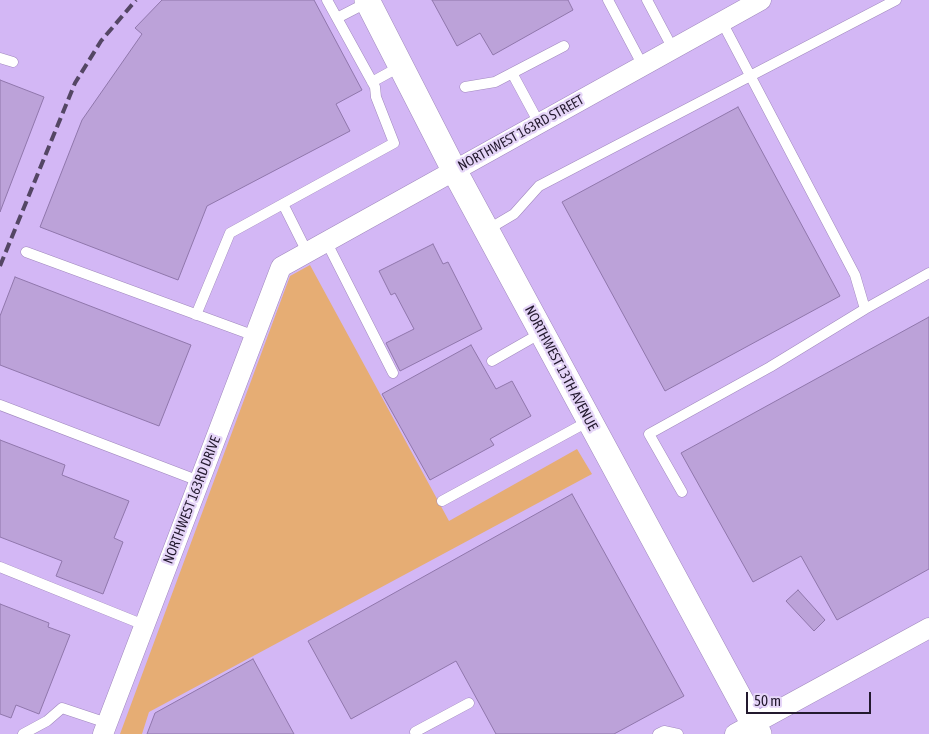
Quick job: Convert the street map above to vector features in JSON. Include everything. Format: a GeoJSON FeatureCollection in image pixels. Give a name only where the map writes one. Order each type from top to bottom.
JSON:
{"type":"FeatureCollection","features":[{"type":"Feature","properties":{"kind":"street","name":"NORTHWEST 163RD STREET"},"geometry":{"type":"LineString","coordinates":[[281,266],[761,0]]}},
{"type":"Feature","properties":{"kind":"street","name":"NORTHWEST 13TH AVENUE"},"geometry":{"type":"LineString","coordinates":[[367,1],[454,170],[590,421],[749,731]]}},
{"type":"Feature","properties":{"kind":"street","name":"NORTHWEST 163RD DRIVE"},"geometry":{"type":"LineString","coordinates":[[105,728],[281,266]]}},
{"type":"Feature","properties":{"kind":"street"},"geometry":{"type":"LineString","coordinates":[[749,731],[929,628]]}},
{"type":"Feature","properties":{"kind":"lane"},"geometry":{"type":"LineString","coordinates":[[196,314],[230,233],[394,143],[376,97],[375,88],[327,0]]}},
{"type":"Feature","properties":{"kind":"lane"},"geometry":{"type":"LineString","coordinates":[[608,0],[643,66]]}},
{"type":"Feature","properties":{"kind":"lane"},"geometry":{"type":"LineString","coordinates":[[647,0],[674,49]]}},
{"type":"Feature","properties":{"kind":"lane"},"geometry":{"type":"LineString","coordinates":[[487,230],[514,214],[539,186],[896,0]]}},
{"type":"Feature","properties":{"kind":"lane"},"geometry":{"type":"LineString","coordinates":[[337,18],[367,1]]}},
{"type":"Feature","properties":{"kind":"lane"},"geometry":{"type":"LineString","coordinates":[[722,22],[855,275],[865,309]]}},
{"type":"Feature","properties":{"kind":"lane"},"geometry":{"type":"LineString","coordinates":[[465,87],[495,82],[564,46]]}},
{"type":"Feature","properties":{"kind":"lane"},"geometry":{"type":"LineString","coordinates":[[0,58],[13,62]]}},
{"type":"Feature","properties":{"kind":"lane"},"geometry":{"type":"LineString","coordinates":[[372,82],[401,66]]}},
{"type":"Feature","properties":{"kind":"lane"},"geometry":{"type":"LineString","coordinates":[[512,73],[539,123]]}},
{"type":"Feature","properties":{"kind":"lane"},"geometry":{"type":"LineString","coordinates":[[283,204],[307,252]]}},
{"type":"Feature","properties":{"kind":"lane"},"geometry":{"type":"LineString","coordinates":[[326,241],[393,372]]}},
{"type":"Feature","properties":{"kind":"lane"},"geometry":{"type":"LineString","coordinates":[[26,252],[255,336]]}},
{"type":"Feature","properties":{"kind":"lane"},"geometry":{"type":"LineString","coordinates":[[682,492],[649,434],[770,367],[865,309],[929,273]]}},
{"type":"Feature","properties":{"kind":"lane"},"geometry":{"type":"LineString","coordinates":[[492,360],[542,333]]}},
{"type":"Feature","properties":{"kind":"lane"},"geometry":{"type":"LineString","coordinates":[[0,405],[199,481]]}},
{"type":"Feature","properties":{"kind":"lane"},"geometry":{"type":"LineString","coordinates":[[442,501],[590,421]]}},
{"type":"Feature","properties":{"kind":"lane"},"geometry":{"type":"LineString","coordinates":[[0,568],[144,625]]}},
{"type":"Feature","properties":{"kind":"lane"},"geometry":{"type":"LineString","coordinates":[[416,734],[415,732],[469,703]]}},
{"type":"Feature","properties":{"kind":"lane"},"geometry":{"type":"LineString","coordinates":[[23,734],[47,721],[62,708],[105,728]]}},
{"type":"Feature","properties":{"kind":"lane"},"geometry":{"type":"LineString","coordinates":[[658,734],[664,731],[678,734]]}},
{"type":"Feature","properties":{"kind":"shaded area"},"geometry":{"type":"Polygon","coordinates":[[[0,0],[929,0],[929,734],[0,734],[0,0]]]}},
{"type":"Feature","properties":{"kind":"shaded area"},"geometry":{"type":"Polygon","coordinates":[[[310,265],[449,521],[577,449],[592,474],[149,712],[142,734],[120,734],[290,276],[310,265]]]}},
{"type":"Feature","properties":{"kind":"building"},"geometry":{"type":"Polygon","coordinates":[[[162,0],[314,0],[362,90],[336,104],[350,131],[207,206],[178,280],[40,227],[82,120],[142,34],[135,28],[162,0]]]}},
{"type":"Feature","properties":{"kind":"building"},"geometry":{"type":"Polygon","coordinates":[[[432,0],[568,0],[573,10],[493,55],[480,33],[457,46],[432,0]]]}},
{"type":"Feature","properties":{"kind":"building"},"geometry":{"type":"Polygon","coordinates":[[[0,80],[44,97],[0,212],[0,80]]]}},
{"type":"Feature","properties":{"kind":"building"},"geometry":{"type":"Polygon","coordinates":[[[738,107],[840,296],[665,391],[562,202],[738,107]]]}},
{"type":"Feature","properties":{"kind":"building"},"geometry":{"type":"Polygon","coordinates":[[[433,244],[443,264],[448,262],[482,329],[400,371],[386,343],[414,329],[395,293],[391,295],[379,271],[433,244]]]}},
{"type":"Feature","properties":{"kind":"building"},"geometry":{"type":"Polygon","coordinates":[[[15,277],[191,345],[159,426],[0,365],[0,316],[15,277]]]}},
{"type":"Feature","properties":{"kind":"building"},"geometry":{"type":"Polygon","coordinates":[[[929,317],[929,569],[837,620],[801,556],[753,582],[681,453],[929,317]]]}},
{"type":"Feature","properties":{"kind":"building"},"geometry":{"type":"Polygon","coordinates":[[[471,345],[496,389],[512,381],[531,416],[490,439],[494,445],[430,480],[382,394],[471,345]]]}},
{"type":"Feature","properties":{"kind":"building"},"geometry":{"type":"Polygon","coordinates":[[[0,440],[65,465],[62,475],[129,501],[114,538],[123,542],[103,594],[56,576],[62,561],[0,537],[0,440]]]}},
{"type":"Feature","properties":{"kind":"building"},"geometry":{"type":"Polygon","coordinates":[[[572,494],[684,696],[614,734],[496,734],[456,661],[351,719],[308,641],[572,494]]]}},
{"type":"Feature","properties":{"kind":"building"},"geometry":{"type":"Polygon","coordinates":[[[798,590],[825,620],[814,631],[786,601],[798,590]]]}},
{"type":"Feature","properties":{"kind":"building"},"geometry":{"type":"Polygon","coordinates":[[[0,604],[49,623],[48,627],[70,635],[39,714],[16,705],[11,718],[0,714],[0,604]]]}},
{"type":"Feature","properties":{"kind":"building"},"geometry":{"type":"Polygon","coordinates":[[[253,659],[294,734],[147,734],[155,713],[253,659]]]}},
{"type":"Feature","properties":{"kind":"railway"},"geometry":{"type":"LineString","coordinates":[[0,266],[75,83],[101,41],[136,0]]}}]}
